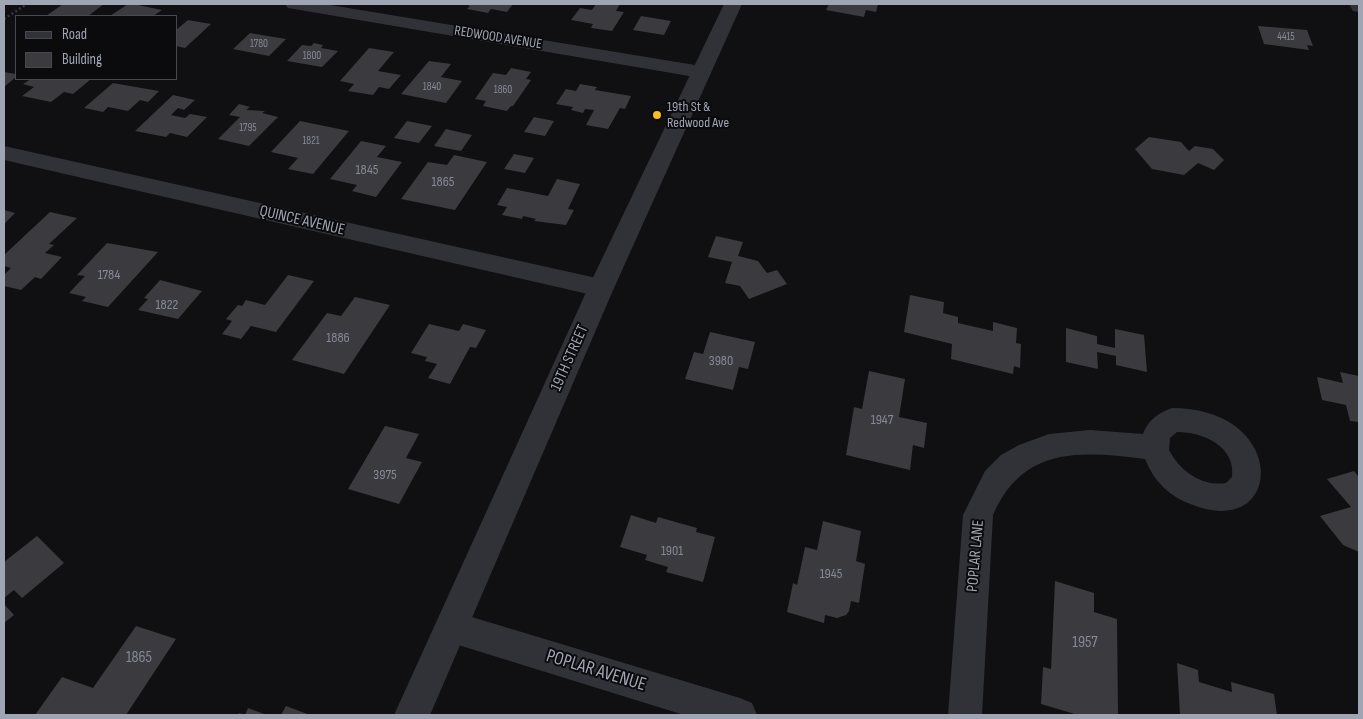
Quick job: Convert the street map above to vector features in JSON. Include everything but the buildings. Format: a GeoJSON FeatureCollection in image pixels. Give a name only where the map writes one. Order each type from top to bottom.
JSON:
{"type":"FeatureCollection","features":[{"type":"Feature","properties":{"kind":"street","name":"REDWOOD AVENUE"},"geometry":{"type":"LineString","coordinates":[[294,4],[701,72]]}},
{"type":"Feature","properties":{"kind":"street","name":"19TH STREET"},"geometry":{"type":"LineString","coordinates":[[412,715],[601,288],[732,4]]}},
{"type":"Feature","properties":{"kind":"street","name":"QUINCE AVENUE"},"geometry":{"type":"LineString","coordinates":[[4,153],[601,288]]}},
{"type":"Feature","properties":{"kind":"street","name":"POPLAR LANE"},"geometry":{"type":"LineString","coordinates":[[964,715],[978,515],[992,485],[1024,456],[1056,444],[1100,441],[1154,448]]}},
{"type":"Feature","properties":{"kind":"street","name":"POPLAR AVENUE"},"geometry":{"type":"LineString","coordinates":[[452,626],[740,715]]}},
{"type":"Feature","properties":{"kind":"path"},"geometry":{"type":"LineString","coordinates":[[4,19],[27,4]]}},
{"type":"Feature","properties":{"kind":"place","name":"19th St & Redwood Ave"},"geometry":{"type":"Point","coordinates":[657,115]}}]}
